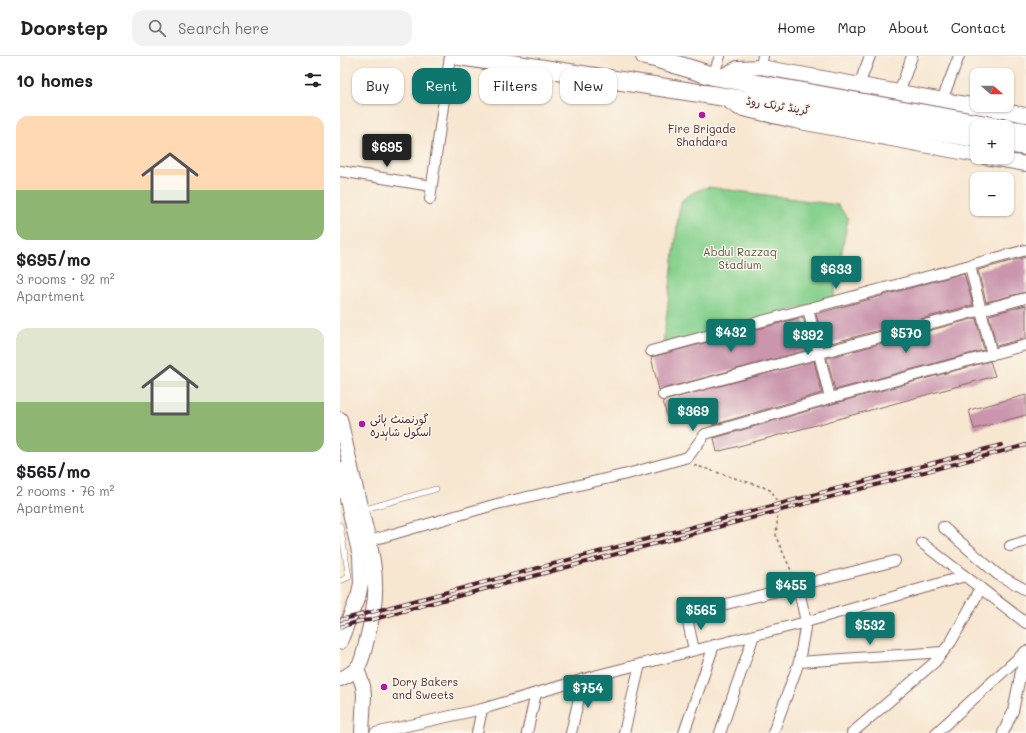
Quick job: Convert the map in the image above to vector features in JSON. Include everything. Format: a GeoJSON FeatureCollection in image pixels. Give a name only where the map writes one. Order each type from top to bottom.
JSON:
{"type":"FeatureCollection","features":[{"type":"Feature","properties":{"kind":"highway","name":"گرینڈ ٹرنک روڈ"},"geometry":{"type":"LineString","coordinates":[[460,56],[970,137]]}},
{"type":"Feature","properties":{"kind":"highway","name":"گرینڈ ٹرنک روڈ"},"geometry":{"type":"LineString","coordinates":[[645,56],[656,58],[716,77],[970,122]]}},
{"type":"Feature","properties":{"kind":"highway"},"geometry":{"type":"LineString","coordinates":[[1014,130],[1026,132]]}},
{"type":"Feature","properties":{"kind":"highway"},"geometry":{"type":"LineString","coordinates":[[1014,144],[1026,146]]}},
{"type":"Feature","properties":{"kind":"street"},"geometry":{"type":"LineString","coordinates":[[430,199],[450,56]]}},
{"type":"Feature","properties":{"kind":"street"},"geometry":{"type":"LineString","coordinates":[[716,77],[720,56]]}},
{"type":"Feature","properties":{"kind":"street"},"geometry":{"type":"LineString","coordinates":[[859,85],[870,56]]}},
{"type":"Feature","properties":{"kind":"street"},"geometry":{"type":"LineString","coordinates":[[899,93],[912,56]]}},
{"type":"Feature","properties":{"kind":"street"},"geometry":{"type":"LineString","coordinates":[[942,100],[959,56]]}},
{"type":"Feature","properties":{"kind":"street"},"geometry":{"type":"LineString","coordinates":[[716,77],[738,68],[762,62],[859,85],[1026,115]]}},
{"type":"Feature","properties":{"kind":"street"},"geometry":{"type":"LineString","coordinates":[[725,97],[739,108],[794,121],[970,155]]}},
{"type":"Feature","properties":{"kind":"street"},"geometry":{"type":"LineString","coordinates":[[1014,162],[1026,164]]}},
{"type":"Feature","properties":{"kind":"street"},"geometry":{"type":"LineString","coordinates":[[340,171],[431,186]]}},
{"type":"Feature","properties":{"kind":"street"},"geometry":{"type":"LineString","coordinates":[[651,351],[1026,250]]}},
{"type":"Feature","properties":{"kind":"street"},"geometry":{"type":"LineString","coordinates":[[970,266],[992,355]]}},
{"type":"Feature","properties":{"kind":"street"},"geometry":{"type":"LineString","coordinates":[[663,395],[1026,298]]}},
{"type":"Feature","properties":{"kind":"street"},"geometry":{"type":"LineString","coordinates":[[808,309],[830,398]]}},
{"type":"Feature","properties":{"kind":"street"},"geometry":{"type":"LineString","coordinates":[[369,541],[497,504],[631,473],[688,457],[705,434],[830,398],[1026,345]]}},
{"type":"Feature","properties":{"kind":"street"},"geometry":{"type":"LineString","coordinates":[[340,419],[369,541],[375,571],[376,585],[371,620],[361,662],[357,669],[350,675],[340,679]]}},
{"type":"Feature","properties":{"kind":"street"},"geometry":{"type":"LineString","coordinates":[[340,469],[360,556],[361,583],[359,594],[340,642]]}},
{"type":"Feature","properties":{"kind":"street"},"geometry":{"type":"LineString","coordinates":[[943,527],[997,574],[1026,590]]}},
{"type":"Feature","properties":{"kind":"street"},"geometry":{"type":"LineString","coordinates":[[1010,546],[1026,541]]}},
{"type":"Feature","properties":{"kind":"street"},"geometry":{"type":"LineString","coordinates":[[922,543],[1026,623]]}},
{"type":"Feature","properties":{"kind":"street"},"geometry":{"type":"LineString","coordinates":[[694,650],[687,614],[895,561]]}},
{"type":"Feature","properties":{"kind":"street"},"geometry":{"type":"LineString","coordinates":[[375,733],[482,709],[640,664],[806,622],[965,576]]}},
{"type":"Feature","properties":{"kind":"street"},"geometry":{"type":"LineString","coordinates":[[773,733],[799,662],[806,622],[798,586]]}},
{"type":"Feature","properties":{"kind":"street"},"geometry":{"type":"LineString","coordinates":[[852,733],[935,662],[951,642],[981,588]]}},
{"type":"Feature","properties":{"kind":"street"},"geometry":{"type":"LineString","coordinates":[[720,733],[754,635]]}},
{"type":"Feature","properties":{"kind":"street"},"geometry":{"type":"LineString","coordinates":[[684,733],[714,645]]}},
{"type":"Feature","properties":{"kind":"street"},"geometry":{"type":"LineString","coordinates":[[936,733],[1026,651]]}},
{"type":"Feature","properties":{"kind":"street"},"geometry":{"type":"LineString","coordinates":[[1003,733],[1013,711],[1026,651]]}},
{"type":"Feature","properties":{"kind":"street"},"geometry":{"type":"LineString","coordinates":[[799,662],[943,652]]}},
{"type":"Feature","properties":{"kind":"street"},"geometry":{"type":"LineString","coordinates":[[624,733],[640,664]]}},
{"type":"Feature","properties":{"kind":"street"},"geometry":{"type":"LineString","coordinates":[[357,669],[363,686],[364,695],[362,733]]}},
{"type":"Feature","properties":{"kind":"street"},"geometry":{"type":"LineString","coordinates":[[571,733],[583,680]]}},
{"type":"Feature","properties":{"kind":"street"},"geometry":{"type":"LineString","coordinates":[[527,733],[536,693]]}},
{"type":"Feature","properties":{"kind":"street"},"geometry":{"type":"LineString","coordinates":[[477,733],[482,709]]}},
{"type":"Feature","properties":{"kind":"lane"},"geometry":{"type":"LineString","coordinates":[[361,510],[436,489]]}},
{"type":"Feature","properties":{"kind":"lane"},"geometry":{"type":"LineString","coordinates":[[340,525],[349,577],[340,581]]}},
{"type":"Feature","properties":{"kind":"path"},"geometry":{"type":"LineString","coordinates":[[688,457],[694,465],[772,491],[778,510],[776,537],[798,586]]}},
{"type":"Feature","properties":{"kind":"green space","name":"Abdul Razzaq Stadium"},"geometry":{"type":"Polygon","coordinates":[[[708,187],[838,205],[848,219],[833,299],[663,345],[679,211],[682,200],[694,192],[708,187]]]}},
{"type":"Feature","properties":{"kind":"building"},"geometry":{"type":"Polygon","coordinates":[[[1026,257],[1026,292],[986,302],[978,270],[1026,257]]]}},
{"type":"Feature","properties":{"kind":"building"},"geometry":{"type":"Polygon","coordinates":[[[964,273],[973,305],[824,345],[816,314],[964,273]]]}},
{"type":"Feature","properties":{"kind":"building"},"geometry":{"type":"Polygon","coordinates":[[[1026,305],[1026,338],[996,346],[989,315],[1026,305]]]}},
{"type":"Feature","properties":{"kind":"building"},"geometry":{"type":"Polygon","coordinates":[[[803,317],[811,349],[659,390],[651,357],[803,317]]]}},
{"type":"Feature","properties":{"kind":"building"},"geometry":{"type":"Polygon","coordinates":[[[976,318],[984,350],[835,390],[827,358],[976,318]]]}},
{"type":"Feature","properties":{"kind":"building"},"geometry":{"type":"Polygon","coordinates":[[[814,361],[822,393],[713,425],[708,407],[667,417],[663,401],[814,361]]]}},
{"type":"Feature","properties":{"kind":"building"},"geometry":{"type":"Polygon","coordinates":[[[990,361],[995,376],[717,452],[714,438],[990,361]]]}},
{"type":"Feature","properties":{"kind":"building"},"geometry":{"type":"Polygon","coordinates":[[[1026,395],[1026,415],[974,429],[969,410],[1026,395]]]}},
{"type":"Feature","properties":{"kind":"railway"},"geometry":{"type":"LineString","coordinates":[[340,620],[1001,445]]}},
{"type":"Feature","properties":{"kind":"railway"},"geometry":{"type":"LineString","coordinates":[[340,627],[1026,445]]}},
{"type":"Feature","properties":{"kind":"place","name":"Fire Brigade Shahdara"},"geometry":{"type":"Point","coordinates":[702,115]}},
{"type":"Feature","properties":{"kind":"place","name":"گورنمنٹ ہائی اسکول شاہدرہ"},"geometry":{"type":"Point","coordinates":[362,424]}},
{"type":"Feature","properties":{"kind":"place","name":"Dory Bakers and Sweets"},"geometry":{"type":"Point","coordinates":[384,687]}}]}
